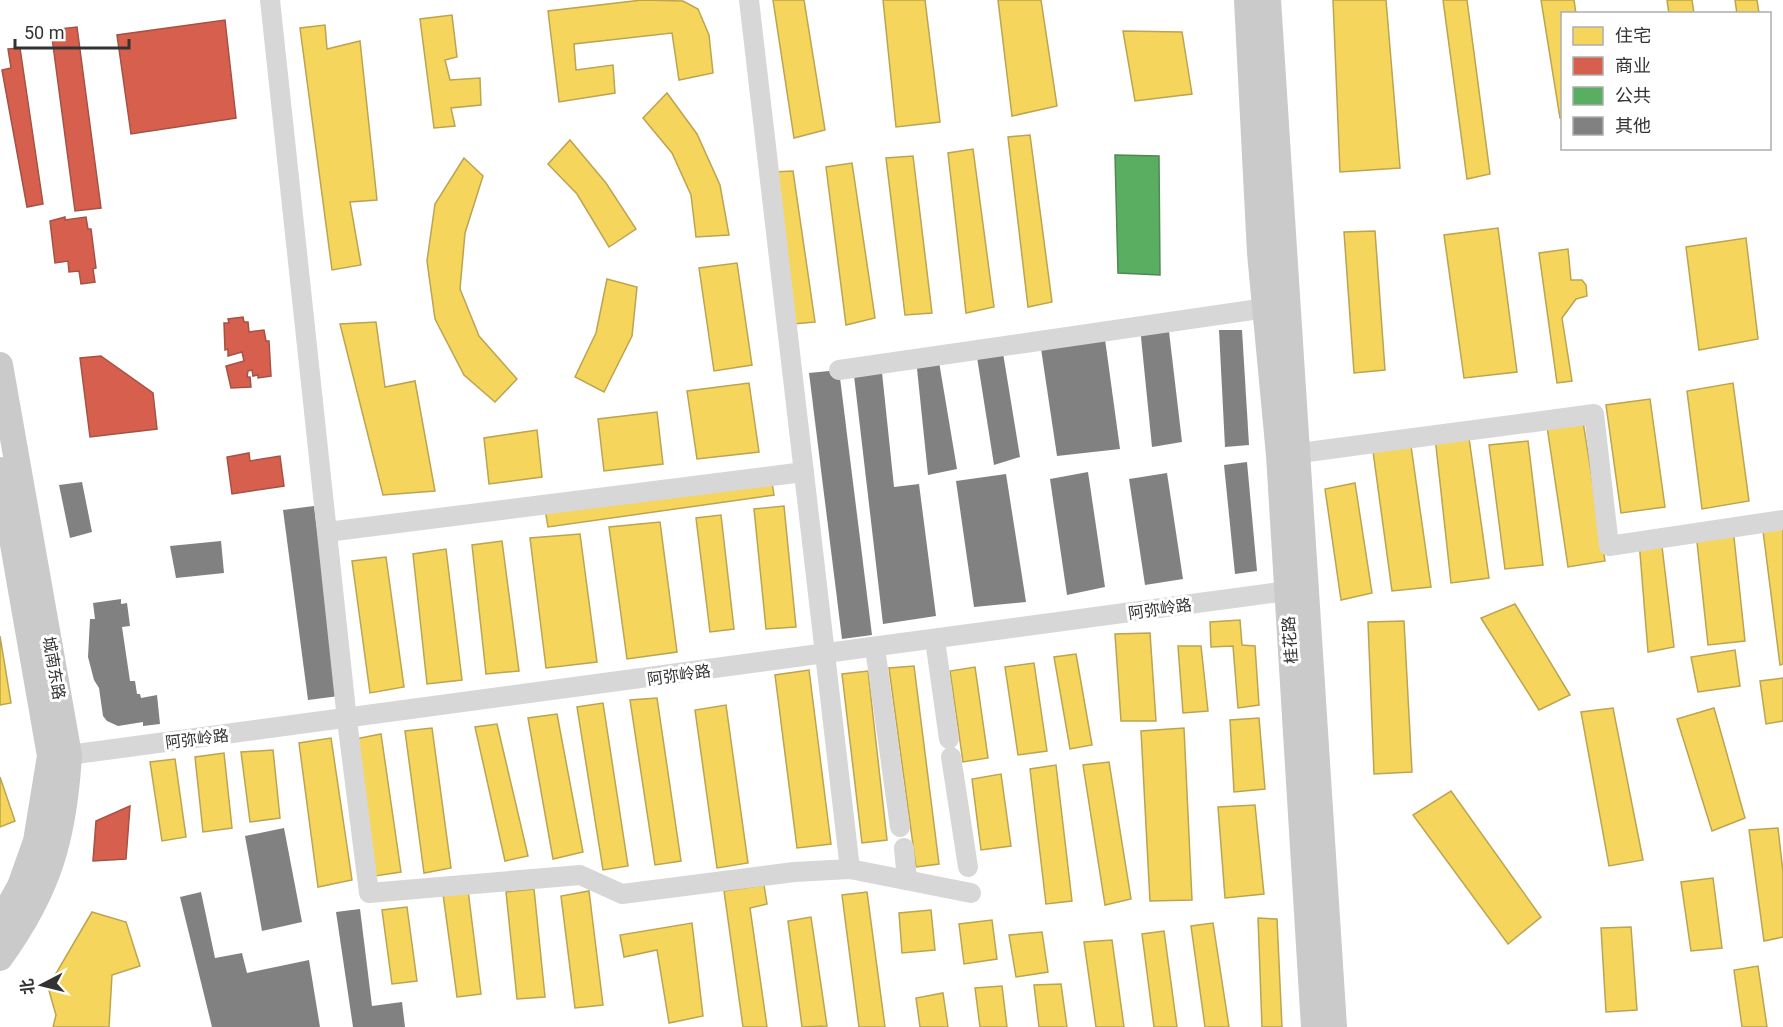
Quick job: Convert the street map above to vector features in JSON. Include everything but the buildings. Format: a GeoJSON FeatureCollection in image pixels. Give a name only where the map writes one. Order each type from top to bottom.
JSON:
{"type":"FeatureCollection","features":[{"type":"Feature","properties":{"kind":"main road"},"geometry":{"type":"LineString","coordinates":[[1235,0],[1253,262],[1277,306]]}},
{"type":"Feature","properties":{"kind":"main road"},"geometry":{"type":"LineString","coordinates":[[1246,0],[1277,306]]}},
{"type":"Feature","properties":{"kind":"main road"},"geometry":{"type":"LineString","coordinates":[[1268,0],[1272,250]]}},
{"type":"Feature","properties":{"kind":"main road"},"geometry":{"type":"LineString","coordinates":[[1277,306],[1295,259],[1279,0]]}},
{"type":"Feature","properties":{"kind":"main road","name":"桂花路"},"geometry":{"type":"LineString","coordinates":[[1277,306],[1334,1027]]}},
{"type":"Feature","properties":{"kind":"main road","name":"城南东路"},"geometry":{"type":"LineString","coordinates":[[0,365],[69,755],[66,805],[55,856],[29,916],[0,958]]}},
{"type":"Feature","properties":{"kind":"main road","name":"桂花路"},"geometry":{"type":"LineString","coordinates":[[1289,454],[1287,591],[1314,1027]]}},
{"type":"Feature","properties":{"kind":"main road","name":"城南东路"},"geometry":{"type":"LineString","coordinates":[[0,470],[50,756],[36,841],[20,886],[0,922]]}},
{"type":"Feature","properties":{"kind":"street"},"geometry":{"type":"LineString","coordinates":[[270,0],[347,720],[369,893],[580,875],[622,894],[794,872],[850,870],[971,893]]}},
{"type":"Feature","properties":{"kind":"street"},"geometry":{"type":"LineString","coordinates":[[749,0],[850,870]]}},
{"type":"Feature","properties":{"kind":"street"},"geometry":{"type":"LineString","coordinates":[[839,370],[1277,306]]}},
{"type":"Feature","properties":{"kind":"street"},"geometry":{"type":"LineString","coordinates":[[1289,454],[1594,414],[1609,546],[1783,520]]}},
{"type":"Feature","properties":{"kind":"street"},"geometry":{"type":"LineString","coordinates":[[327,532],[804,472]]}},
{"type":"Feature","properties":{"kind":"street","name":"阿弥岭路"},"geometry":{"type":"LineString","coordinates":[[69,755],[347,720],[1287,591]]}},
{"type":"Feature","properties":{"kind":"street"},"geometry":{"type":"LineString","coordinates":[[935,639],[968,867]]}},
{"type":"Feature","properties":{"kind":"street"},"geometry":{"type":"LineString","coordinates":[[875,648],[900,827]]}},
{"type":"Feature","properties":{"kind":"street"},"geometry":{"type":"LineString","coordinates":[[904,848],[908,880]]}}]}
